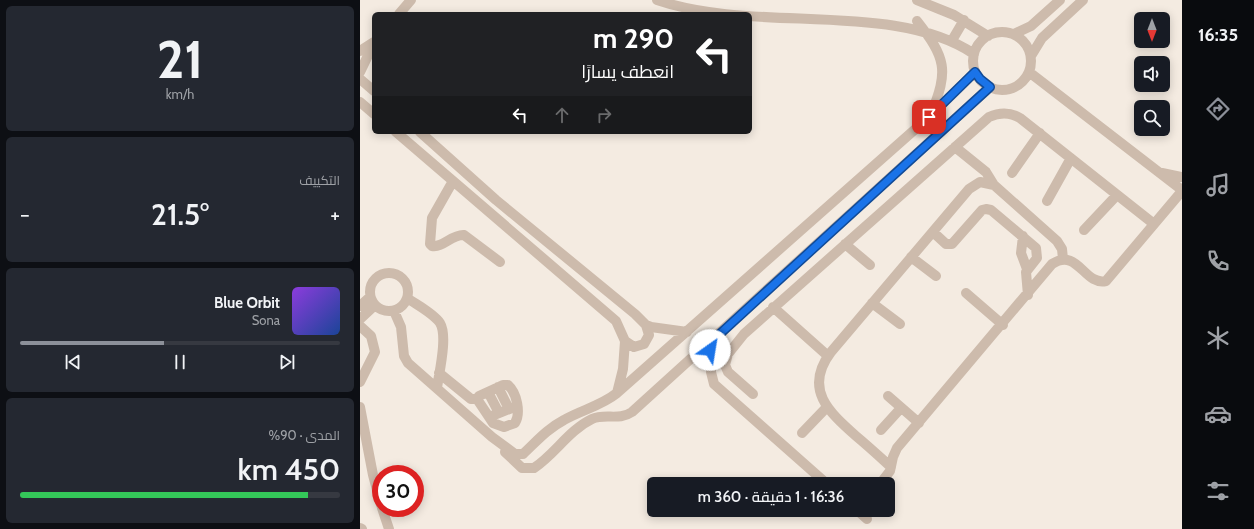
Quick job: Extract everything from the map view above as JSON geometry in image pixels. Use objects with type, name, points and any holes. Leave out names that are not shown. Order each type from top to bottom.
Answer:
[{"type":"street","points":[[401,12],[411,0]]},
{"type":"street","points":[[657,0],[682,7],[714,12],[844,10]]},
{"type":"street","points":[[917,0],[940,8],[964,20],[988,36]]},
{"type":"street","points":[[1014,34],[1031,26],[1060,0]]},
{"type":"street","points":[[1031,56],[1025,43],[1014,34],[1004,32],[988,36],[979,43],[974,54],[973,63],[975,72],[980,79],[990,87],[998,89],[1014,87],[1023,81],[1029,72],[1031,56],[1042,38],[1083,0]]},
{"type":"street","points":[[906,18],[917,21],[954,37],[974,54]]},
{"type":"street","points":[[954,37],[964,20]]},
{"type":"street","points":[[917,21],[934,43],[942,68],[941,86],[929,117]]},
{"type":"street","points":[[360,51],[372,44]]},
{"type":"street","points":[[360,73],[372,47]]},
{"type":"street","points":[[394,310],[401,327],[405,360],[492,437],[515,454],[523,454],[540,436],[556,424],[574,414],[602,404],[617,393],[929,117],[975,72]]},
{"type":"street","points":[[886,477],[891,467],[892,458],[897,448],[1003,325],[1052,264],[1063,259],[1074,262],[1094,279],[1102,282],[1106,281],[1182,191],[1161,173],[1029,72]]},
{"type":"street","points":[[360,79],[372,89]]},
{"type":"street","points":[[492,437],[498,445],[520,466],[525,469],[530,469],[537,465],[585,424],[600,416],[624,416],[632,412],[711,342],[990,87]]},
{"type":"street","points":[[360,102],[372,112]]},
{"type":"street","points":[[753,394],[728,372],[724,361],[744,334],[989,116],[1001,113],[1016,116],[1154,224]]},
{"type":"street","points":[[398,134],[612,316],[619,326],[625,341],[623,369],[617,393]]},
{"type":"street","points":[[422,134],[496,200],[635,314],[646,325],[662,330],[686,332]]},
{"type":"street","points":[[1012,173],[1040,134]]},
{"type":"street","points":[[955,147],[986,172],[994,185],[1057,241],[1062,249],[1063,259]]},
{"type":"street","points":[[1047,201],[1071,158]]},
{"type":"street","points":[[976,184],[978,166]]},
{"type":"street","points":[[1161,173],[1182,177]]},
{"type":"street","points":[[453,180],[432,218],[430,244],[432,246],[437,246],[455,236],[464,235],[500,262]]},
{"type":"street","points":[[891,467],[837,420],[827,407],[822,396],[820,385],[821,373],[828,356],[911,257],[976,184],[985,181],[994,185]]},
{"type":"street","points":[[1084,230],[1117,195]]},
{"type":"street","points":[[933,232],[946,244],[952,244],[980,212],[986,209],[991,210],[1035,245],[1037,251],[1035,262],[1027,269]]},
{"type":"street","points":[[1023,236],[1021,253],[1027,269],[1026,276],[1028,295]]},
{"type":"street","points":[[845,244],[870,265]]},
{"type":"street","points":[[911,257],[936,276]]},
{"type":"street","points":[[360,319],[372,301],[370,289],[374,279],[390,273],[401,277],[405,281],[408,292],[407,298],[402,306],[394,310],[386,311],[372,301]]},
{"type":"street","points":[[966,293],[1003,325]]},
{"type":"street","points":[[407,298],[437,320],[442,328],[443,342],[437,388]]},
{"type":"street","points":[[360,306],[372,301]]},
{"type":"street","points":[[872,303],[900,324]]},
{"type":"street","points":[[773,307],[828,356]]},
{"type":"street","points":[[625,341],[634,346],[644,344],[649,335],[646,325]]},
{"type":"street","points":[[360,326],[374,341],[375,352],[360,382]]},
{"type":"street","points":[[711,342],[711,372],[714,384],[819,477]]},
{"type":"street","points":[[439,373],[471,399],[477,399],[479,396],[498,387],[513,408],[517,419],[508,427],[496,425],[477,399]]},
{"type":"street","points":[[488,392],[499,413]]},
{"type":"street","points":[[888,396],[919,423]]},
{"type":"street","points":[[602,404],[608,416]]},
{"type":"street","points":[[360,407],[372,468]]},
{"type":"street","points":[[802,433],[827,407]]},
{"type":"street","points":[[489,417],[513,408]]},
{"type":"street","points":[[881,430],[901,408]]},
{"type":"street","points":[[523,454],[525,469]]},
{"type":"street","points":[[385,517],[389,529]]},
{"type":"route","points":[[710,350],[711,342],[990,87],[986,85],[975,72],[929,117]]}]
